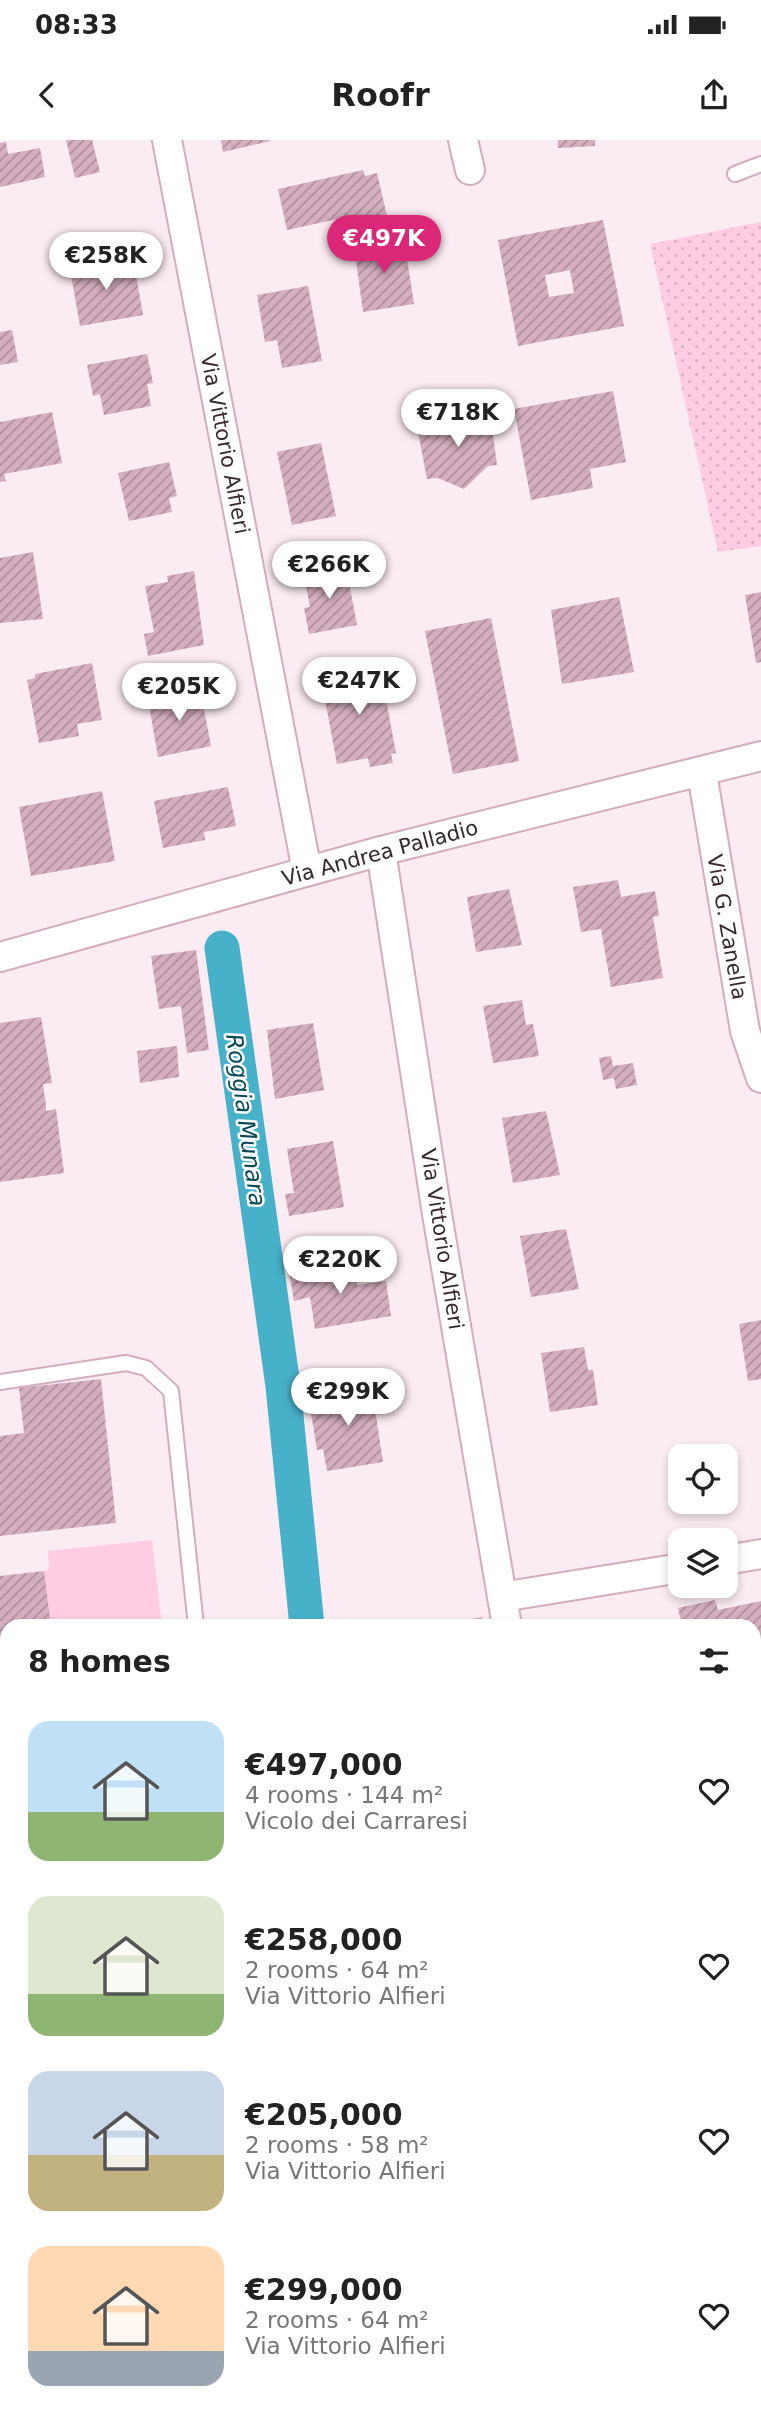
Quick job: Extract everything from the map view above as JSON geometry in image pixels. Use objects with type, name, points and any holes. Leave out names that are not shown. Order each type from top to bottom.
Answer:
[{"type":"street","name":"Via Vittorio Alfieri","points":[[167,140],[307,872]]},
{"type":"street","points":[[463,140],[470,170]]},
{"type":"street","name":"Via Andrea Palladio","points":[[0,957],[381,851],[702,774],[761,757]]},
{"type":"street","name":"Via G. Zanella","points":[[702,774],[745,1031],[761,1078]]},
{"type":"street","name":"Via Vittorio Alfieri","points":[[381,851],[437,1214],[506,1619]]},
{"type":"street","points":[[738,1558],[761,1555]]},
{"type":"street","points":[[502,1597],[668,1570]]},
{"type":"lane","points":[[735,174],[761,164]]},
{"type":"lane","points":[[0,1382],[125,1363],[146,1368],[171,1391],[195,1619]]},
{"type":"shaded area","points":[[761,222],[761,546],[718,552],[650,244]]},
{"type":"shaded area","points":[[152,1540],[161,1619],[50,1619],[44,1571],[49,1570],[48,1551]]},
{"type":"building","points":[[66,140],[92,140],[100,172],[75,178]]},
{"type":"building","points":[[221,140],[270,140],[270,141],[223,152]]},
{"type":"building","points":[[558,140],[595,140],[595,146],[558,148]]},
{"type":"building","points":[[6,142],[8,154],[40,148],[45,177],[0,187],[0,143]]},
{"type":"building","points":[[363,170],[365,176],[377,173],[387,216],[358,222],[356,215],[287,230],[278,189]]},
{"type":"building","points":[[603,220],[624,326],[518,346],[498,240]],"holes":[[[570,270],[574,293],[549,297],[545,275]]]},
{"type":"building","points":[[404,239],[414,304],[363,312],[354,246]]},
{"type":"building","points":[[133,258],[143,315],[80,326],[70,269]]},
{"type":"building","points":[[308,286],[322,361],[282,368],[277,340],[265,342],[257,295]]},
{"type":"building","points":[[12,330],[18,362],[0,365],[0,332]]},
{"type":"building","points":[[147,354],[153,383],[147,384],[151,406],[104,415],[100,394],[93,396],[87,365]]},
{"type":"building","points":[[613,391],[626,462],[590,469],[593,488],[531,500],[514,409]]},
{"type":"building","points":[[52,412],[62,463],[4,474],[6,481],[0,482],[0,422]]},
{"type":"building","points":[[490,412],[497,465],[488,466],[464,489],[438,478],[427,479],[417,427]]},
{"type":"building","points":[[321,443],[336,516],[292,525],[277,452]]},
{"type":"building","points":[[169,462],[177,496],[169,498],[172,512],[129,521],[118,473]]},
{"type":"building","points":[[33,552],[43,619],[0,623],[0,558]]},
{"type":"building","points":[[346,567],[357,625],[309,634],[304,608],[310,607],[304,575]]},
{"type":"building","points":[[194,571],[204,645],[148,656],[144,634],[154,632],[145,586],[168,582],[167,576]]},
{"type":"building","points":[[761,592],[761,662],[756,663],[745,595]]},
{"type":"building","points":[[619,597],[634,672],[562,684],[551,610]]},
{"type":"building","points":[[491,618],[519,761],[453,774],[425,631]]},
{"type":"building","points":[[92,663],[102,720],[77,724],[79,736],[39,743],[27,680],[35,678],[35,674]]},
{"type":"building","points":[[380,667],[396,753],[391,754],[393,763],[370,767],[368,758],[337,764],[321,678]]},
{"type":"building","points":[[200,689],[211,746],[158,757],[148,699]]},
{"type":"building","points":[[228,787],[236,826],[204,832],[205,840],[163,848],[154,801]]},
{"type":"building","points":[[102,791],[115,861],[31,876],[19,807]]},
{"type":"building","points":[[618,880],[621,897],[655,891],[659,916],[653,917],[663,978],[611,987],[601,929],[581,932],[573,887]]},
{"type":"building","points":[[509,889],[522,945],[476,952],[467,897]]},
{"type":"building","points":[[196,950],[209,1050],[187,1053],[181,1006],[159,1009],[151,956]]},
{"type":"building","points":[[522,1000],[526,1025],[533,1024],[539,1056],[493,1063],[483,1006]]},
{"type":"building","points":[[41,1017],[52,1083],[43,1084],[46,1111],[56,1109],[64,1173],[0,1182],[0,1023]]},
{"type":"building","points":[[313,1023],[324,1090],[275,1099],[267,1030]]},
{"type":"building","points":[[177,1046],[179,1077],[140,1083],[137,1051]]},
{"type":"building","points":[[611,1056],[613,1066],[633,1063],[637,1085],[616,1089],[614,1078],[603,1080],[599,1058]]},
{"type":"building","points":[[546,1111],[560,1175],[513,1183],[502,1118]]},
{"type":"building","points":[[333,1141],[344,1207],[289,1216],[285,1194],[294,1193],[287,1149]]},
{"type":"building","points":[[566,1229],[579,1289],[531,1297],[520,1236]]},
{"type":"building","points":[[353,1264],[357,1285],[386,1281],[391,1316],[315,1329],[310,1297],[294,1301],[289,1271]]},
{"type":"building","points":[[761,1320],[761,1379],[748,1381],[739,1324]]},
{"type":"building","points":[[584,1347],[588,1370],[593,1370],[598,1405],[550,1412],[541,1353]]},
{"type":"building","points":[[101,1379],[116,1523],[0,1536],[0,1436],[24,1433],[19,1388]]},
{"type":"building","points":[[371,1383],[383,1462],[327,1471],[323,1449],[317,1450],[311,1413],[328,1410],[325,1390]]},
{"type":"building","points":[[44,1571],[50,1619],[0,1619],[0,1576]]},
{"type":"building","points":[[715,1600],[718,1610],[761,1601],[761,1619],[680,1619],[678,1608]]},
{"type":"waterway","name":"Roggia Munara","points":[[222,948],[283,1386],[306,1619]]}]
